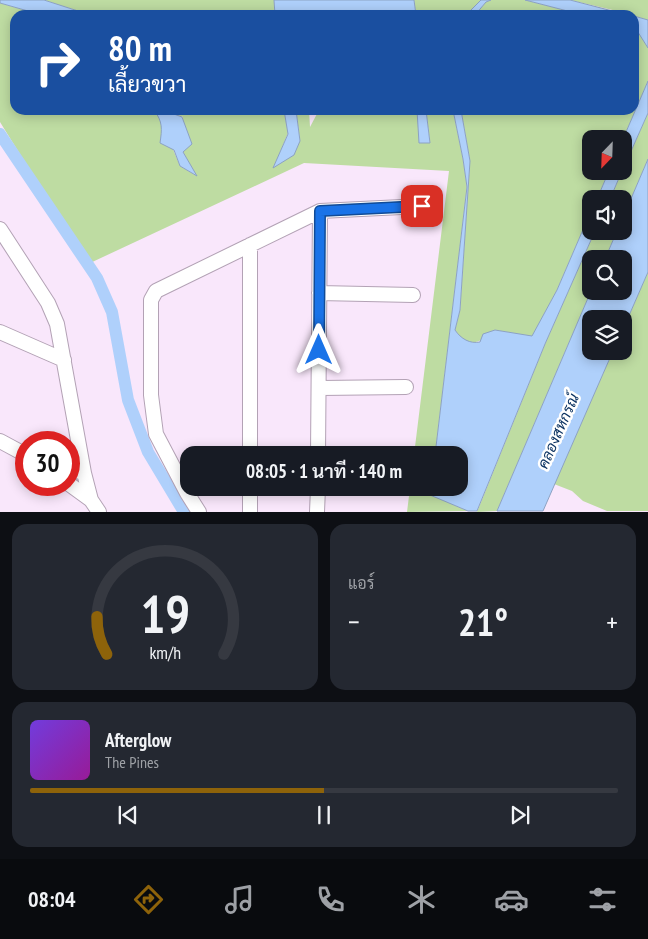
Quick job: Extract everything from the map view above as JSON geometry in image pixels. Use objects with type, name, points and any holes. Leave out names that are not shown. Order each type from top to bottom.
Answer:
[{"type":"street","points":[[199,512],[156,434],[151,395],[152,294],[320,211],[422,206]]},
{"type":"street","points":[[318,446],[320,211]]},
{"type":"street","points":[[1,231],[48,303],[57,324],[84,473],[95,506]]},
{"type":"street","points":[[250,246],[250,446]]},
{"type":"street","points":[[319,293],[413,296]]},
{"type":"street","points":[[0,332],[64,360]]},
{"type":"street","points":[[320,388],[406,387]]},
{"type":"street","points":[[0,441],[15,449]]},
{"type":"street","points":[[80,472],[84,473]]},
{"type":"street","points":[[80,493],[95,506]]},
{"type":"street","points":[[250,496],[250,512]]},
{"type":"street","points":[[317,512],[318,496]]},
{"type":"green space","points":[[44,0],[274,0],[275,10],[75,10]]},
{"type":"green space","points":[[414,0],[481,0],[471,10],[415,10]]},
{"type":"green space","points":[[491,0],[525,0],[564,10],[479,10],[486,2]]},
{"type":"green space","points":[[570,0],[648,0],[648,20],[639,17],[639,10],[613,10]]},
{"type":"green space","points":[[0,3],[24,10],[10,10],[10,115],[158,115],[180,166],[195,175],[183,152],[183,117],[177,115],[285,115],[288,133],[274,167],[300,141],[297,115],[309,115],[310,127],[316,115],[417,115],[420,143],[430,143],[427,115],[454,115],[467,187],[436,446],[415,446],[449,171],[304,163],[88,264],[0,122]]},
{"type":"green space","points":[[639,33],[648,48],[648,81],[639,102]]},
{"type":"green space","points":[[648,113],[648,159],[632,196],[632,190],[614,190],[618,180],[632,180],[632,149]]},
{"type":"green space","points":[[462,115],[633,115],[627,130],[582,130],[582,180],[605,180],[601,190],[582,190],[582,232],[557,290],[532,337],[495,330],[479,341],[465,341],[455,330],[460,310],[470,161]]},
{"type":"green space","points":[[591,240],[613,240],[609,250],[587,250]]},
{"type":"green space","points":[[582,260],[582,300],[587,300],[497,511],[477,512],[545,344]]},
{"type":"green space","points":[[648,272],[648,511],[607,511],[583,501],[572,491],[554,484],[609,360],[632,360],[631,310]]},
{"type":"green space","points":[[409,496],[433,496],[468,511],[407,512]]},
{"type":"water","points":[[0,0],[44,0],[75,10],[24,10],[0,3]]},
{"type":"water","points":[[274,0],[414,0],[415,10],[275,10]]},
{"type":"water","points":[[481,0],[491,0],[486,2],[479,10],[471,10]]},
{"type":"water","points":[[525,0],[570,0],[609,10],[564,10]]},
{"type":"water","points":[[639,17],[648,20],[648,48],[639,34]]},
{"type":"water","points":[[648,81],[648,113],[632,149],[632,130],[627,130],[633,115],[639,115],[639,102]]},
{"type":"water","points":[[157,115],[177,115],[182,117],[192,144],[183,152],[197,176],[180,166],[174,150],[160,143],[161,126]]},
{"type":"water","points":[[285,115],[297,115],[300,141],[294,155],[273,168],[288,134]]},
{"type":"water","points":[[417,115],[427,115],[430,143],[419,143]]},
{"type":"water","points":[[454,115],[462,115],[470,161],[460,310],[455,330],[466,340],[480,342],[483,334],[495,330],[532,336],[557,290],[582,232],[582,240],[591,240],[587,250],[582,250],[582,260],[545,344],[477,511],[468,511],[432,496],[468,496],[468,446],[436,446],[467,187]]},
{"type":"water","points":[[648,159],[648,272],[631,310],[583,310],[587,300],[632,300],[632,250],[609,250],[613,240],[632,240],[632,196]]},
{"type":"water","points":[[605,180],[618,180],[614,190],[601,190]]},
{"type":"water","name":"คลองสหกรณ์","points":[[582,312],[582,360],[609,360],[543,511],[497,511]]},
{"type":"waterway","points":[[0,134],[97,278],[112,312],[128,400],[148,452],[184,512]]},
{"type":"route","points":[[319,350],[320,211],[422,206]]}]
